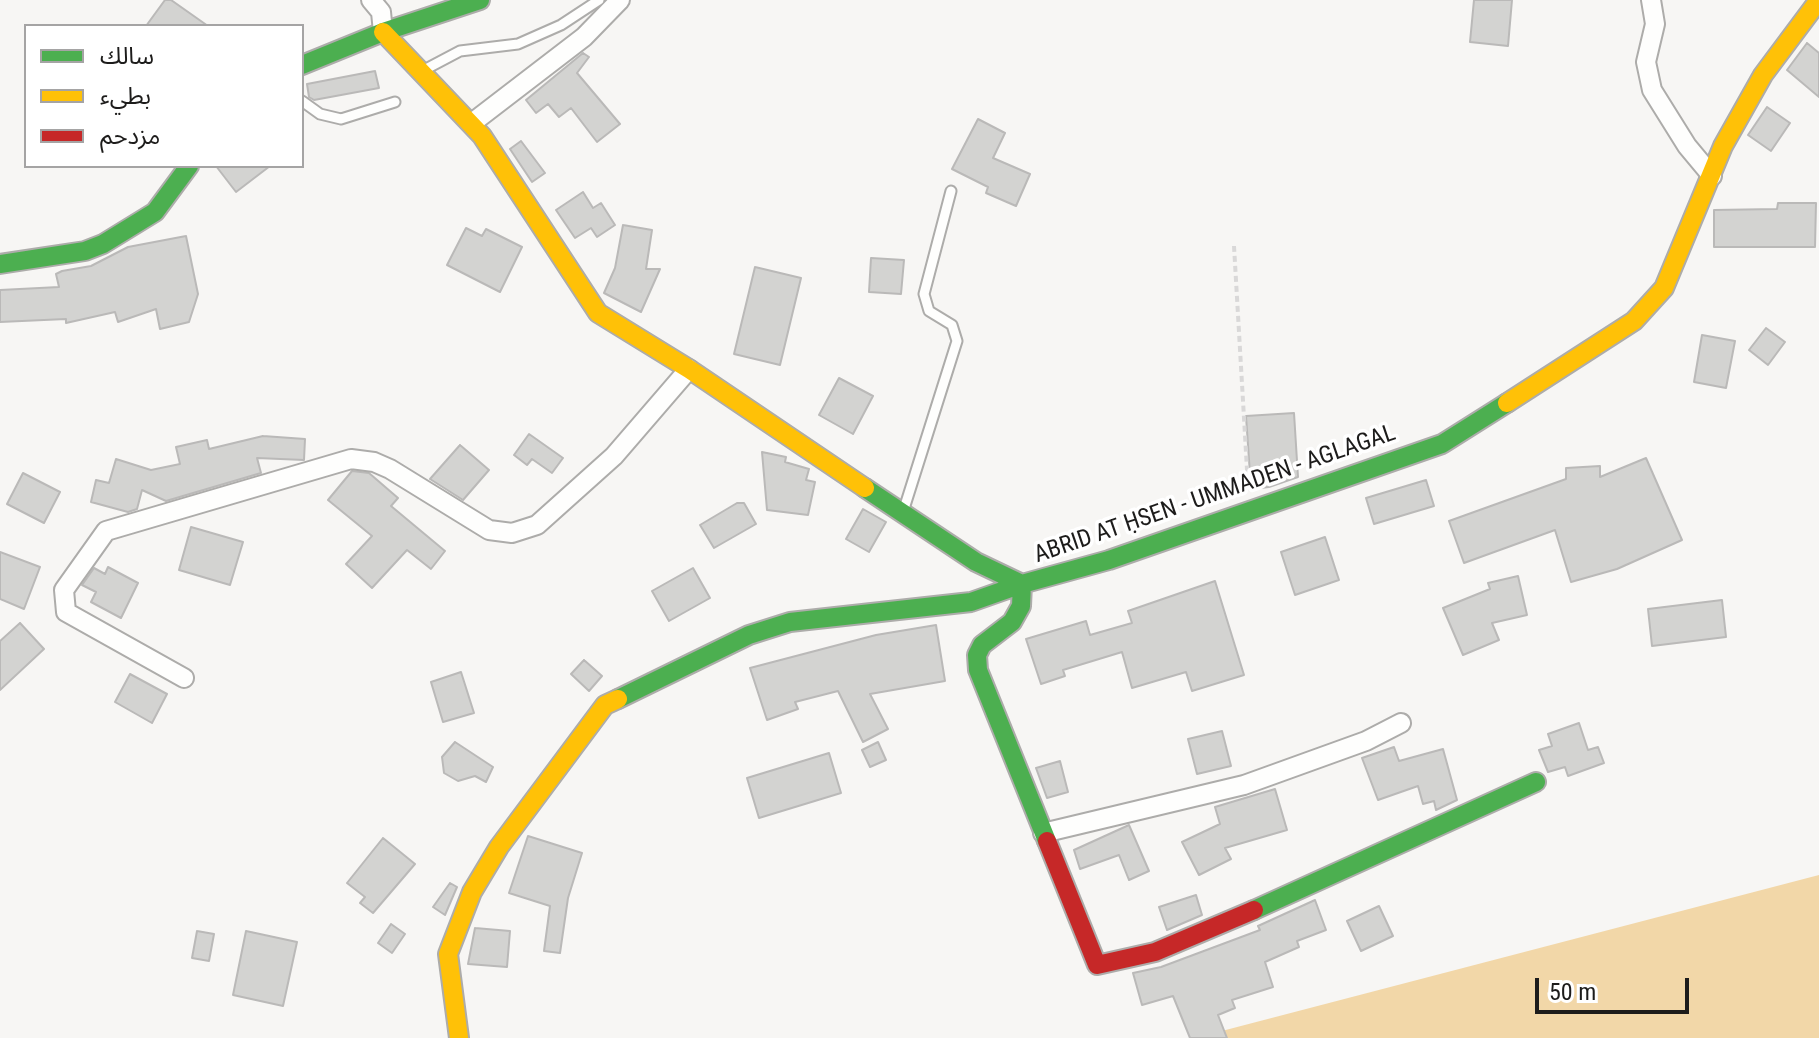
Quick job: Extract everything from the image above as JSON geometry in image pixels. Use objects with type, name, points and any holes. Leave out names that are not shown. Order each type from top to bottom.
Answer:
[{"type":"street","points":[[371,0],[381,12],[383,32]]},
{"type":"street","points":[[304,64],[383,32],[480,0]]},
{"type":"street","points":[[472,123],[584,37],[620,0]]},
{"type":"street","points":[[1651,0],[1655,24],[1646,62],[1652,90],[1678,133],[1712,176]]},
{"type":"street","name":"ABRID AT ḤSEN - UMMADEN - AGLAGAL","points":[[383,32],[472,123],[598,313],[689,369],[976,562],[1022,584],[1109,560],[1442,444],[1634,321],[1664,288],[1723,146],[1763,75],[1819,0]]},
{"type":"street","points":[[0,264],[85,251],[103,244],[155,212],[188,168]]},
{"type":"street","points":[[184,678],[66,612],[64,590],[95,542],[106,531],[351,459],[374,462],[390,469],[489,530],[512,533],[537,525],[614,456],[689,369]]},
{"type":"street","points":[[459,1038],[448,954],[472,892],[499,847],[605,705],[735,641],[790,622],[971,602],[1022,584],[1021,606],[1012,622],[990,637],[977,655],[978,670],[1097,965],[1155,952],[1206,931],[1536,782]]},
{"type":"street","points":[[1043,833],[1244,785],[1366,741],[1401,723]]},
{"type":"lane","points":[[422,73],[428,66],[460,51],[518,44],[561,25],[599,0]]},
{"type":"lane","points":[[304,102],[320,114],[341,119],[395,102]]},
{"type":"lane","points":[[903,513],[957,341],[952,325],[929,311],[924,294],[951,191]]},
{"type":"path","points":[[1234,246],[1249,509]]},
{"type":"shaded area","points":[[1819,875],[1819,1038],[1195,1038]]},
{"type":"building","points":[[165,0],[171,0],[205,24],[147,24]]},
{"type":"building","points":[[1474,0],[1512,0],[1508,46],[1470,42]]},
{"type":"building","points":[[1807,43],[1819,53],[1819,97],[1787,70]]},
{"type":"building","points":[[583,53],[589,57],[577,73],[620,124],[597,142],[571,108],[559,117],[548,104],[536,113],[526,100]]},
{"type":"building","points":[[375,71],[379,88],[314,100],[309,97],[307,84]]},
{"type":"building","points":[[1767,107],[1790,123],[1771,151],[1748,135]]},
{"type":"building","points":[[978,119],[1005,133],[993,158],[1030,174],[1016,206],[986,193],[988,187],[952,169]]},
{"type":"building","points":[[521,141],[545,173],[532,182],[510,149]]},
{"type":"building","points":[[218,168],[267,168],[236,192]]},
{"type":"building","points":[[583,192],[593,208],[601,203],[615,225],[597,237],[591,228],[575,238],[556,210]]},
{"type":"building","points":[[1778,203],[1816,203],[1815,247],[1714,247],[1714,210],[1777,209]]},
{"type":"building","points":[[623,225],[652,230],[646,269],[660,269],[641,312],[604,293],[615,268]]},
{"type":"building","points":[[466,228],[482,236],[486,229],[522,247],[500,292],[447,265]]},
{"type":"building","points":[[186,236],[198,294],[189,322],[160,329],[156,309],[118,322],[115,312],[66,323],[66,319],[0,322],[0,290],[59,287],[56,274],[62,271],[91,266],[128,247]]},
{"type":"building","points":[[871,258],[904,260],[901,294],[869,292]]},
{"type":"building","points":[[755,267],[801,278],[780,365],[734,354]]},
{"type":"building","points":[[1766,328],[1785,342],[1768,365],[1749,350]]},
{"type":"building","points":[[1702,335],[1735,341],[1726,388],[1694,382]]},
{"type":"building","points":[[839,378],[873,396],[853,434],[819,415]]},
{"type":"building","points":[[1294,413],[1298,477],[1269,487],[1251,489],[1246,416]]},
{"type":"building","points":[[529,434],[563,458],[552,473],[532,459],[527,465],[514,455]]},
{"type":"building","points":[[263,436],[305,439],[304,460],[257,458],[261,473],[166,501],[142,490],[137,509],[128,512],[91,502],[96,480],[109,483],[116,459],[151,470],[180,464],[176,447],[207,440],[209,449]]},
{"type":"building","points":[[460,445],[489,470],[463,500],[430,479]]},
{"type":"building","points":[[762,452],[786,457],[785,462],[809,469],[806,480],[815,482],[808,515],[767,510]]},
{"type":"building","points":[[1646,458],[1682,540],[1617,569],[1571,582],[1555,530],[1464,563],[1449,521],[1566,479],[1566,468],[1600,466],[1600,477]]},
{"type":"building","points":[[352,471],[369,473],[398,498],[391,506],[445,551],[431,569],[407,550],[372,588],[346,564],[372,536],[328,500]]},
{"type":"building","points":[[23,473],[60,492],[44,523],[7,504]]},
{"type":"building","points":[[1426,480],[1434,506],[1374,524],[1366,498]]},
{"type":"building","points":[[737,503],[744,503],[756,524],[714,548],[700,525]]},
{"type":"building","points":[[863,509],[886,522],[869,552],[846,539]]},
{"type":"building","points":[[191,527],[243,542],[230,585],[179,570]]},
{"type":"building","points":[[1325,537],[1339,580],[1295,595],[1281,552]]},
{"type":"building","points":[[0,552],[40,567],[24,609],[0,599]]},
{"type":"building","points":[[108,567],[138,583],[121,618],[91,602],[96,592],[82,585],[94,568],[105,574]]},
{"type":"building","points":[[693,568],[710,598],[669,621],[652,591]]},
{"type":"building","points":[[1518,576],[1527,615],[1492,623],[1499,640],[1463,655],[1443,608],[1490,589],[1488,583]]},
{"type":"building","points":[[1215,581],[1244,675],[1192,691],[1186,672],[1132,688],[1122,652],[1063,670],[1065,676],[1041,684],[1026,639],[1086,621],[1090,635],[1132,623],[1128,611]]},
{"type":"building","points":[[1722,600],[1726,637],[1652,646],[1648,609]]},
{"type":"building","points":[[20,623],[44,649],[0,690],[0,641]]},
{"type":"building","points":[[936,625],[945,681],[870,694],[888,729],[863,742],[838,691],[795,702],[798,709],[767,720],[750,668],[876,635]]},
{"type":"building","points":[[584,660],[602,676],[589,691],[571,674]]},
{"type":"building","points":[[461,672],[474,713],[443,722],[431,682]]},
{"type":"building","points":[[130,674],[167,694],[152,723],[115,702]]},
{"type":"building","points":[[1579,723],[1588,750],[1598,747],[1604,763],[1568,776],[1565,767],[1548,772],[1539,750],[1552,746],[1548,734]]},
{"type":"building","points":[[1222,731],[1231,766],[1197,774],[1188,739]]},
{"type":"building","points":[[455,742],[493,767],[486,782],[475,776],[458,781],[444,773],[442,757]]},
{"type":"building","points":[[878,742],[886,760],[870,767],[862,750]]},
{"type":"building","points":[[1394,747],[1399,761],[1443,749],[1457,800],[1436,810],[1434,801],[1423,804],[1418,786],[1378,800],[1362,758]]},
{"type":"building","points":[[829,753],[841,793],[759,818],[747,778]]},
{"type":"building","points":[[1060,761],[1068,792],[1047,798],[1036,768]]},
{"type":"building","points":[[1275,789],[1287,830],[1225,848],[1231,859],[1199,875],[1182,842],[1220,824],[1215,807]]},
{"type":"building","points":[[1129,825],[1149,871],[1129,880],[1119,855],[1080,869],[1074,850]]},
{"type":"building","points":[[528,836],[582,853],[568,898],[560,953],[544,951],[550,906],[509,893]]},
{"type":"building","points":[[383,838],[415,864],[373,913],[360,903],[365,897],[347,883]]},
{"type":"building","points":[[450,883],[457,887],[445,915],[433,907]]},
{"type":"building","points":[[1196,895],[1202,915],[1167,930],[1159,907]]},
{"type":"building","points":[[1315,900],[1326,930],[1297,941],[1299,947],[1265,962],[1273,987],[1232,1000],[1235,1008],[1218,1015],[1227,1038],[1190,1038],[1173,996],[1142,1005],[1133,973],[1161,967],[1260,930],[1258,926]]},
{"type":"building","points":[[1379,906],[1393,936],[1361,951],[1347,921]]},
{"type":"building","points":[[391,924],[405,934],[392,953],[378,943]]},
{"type":"building","points":[[475,928],[510,931],[507,967],[468,964]]},
{"type":"building","points":[[197,931],[214,934],[209,961],[192,958]]},
{"type":"building","points":[[246,931],[297,942],[283,1006],[233,995]]},
{"type":"traffic: fast","points":[[304,64],[383,32],[480,0]]},
{"type":"traffic: fast","points":[[0,264],[85,251],[103,244],[155,212],[188,168]]},
{"type":"traffic: fast","points":[[865,488],[976,562],[1022,584],[1109,560],[1442,444],[1507,403]]},
{"type":"traffic: fast","points":[[618,699],[749,635],[790,622],[971,602],[1022,584],[1021,606],[1012,622],[982,645],[977,655],[978,670],[1047,841]]},
{"type":"traffic: fast","points":[[1254,910],[1536,782]]},
{"type":"traffic: slow","points":[[1507,403],[1634,321],[1664,288],[1723,146],[1763,75],[1819,0]]},
{"type":"traffic: slow","points":[[383,32],[482,136],[598,313],[689,369],[865,488]]},
{"type":"traffic: slow","points":[[459,1038],[448,954],[472,892],[499,847],[605,705],[618,699]]},
{"type":"traffic: jam","points":[[1047,841],[1097,965],[1155,952],[1254,910]]}]
